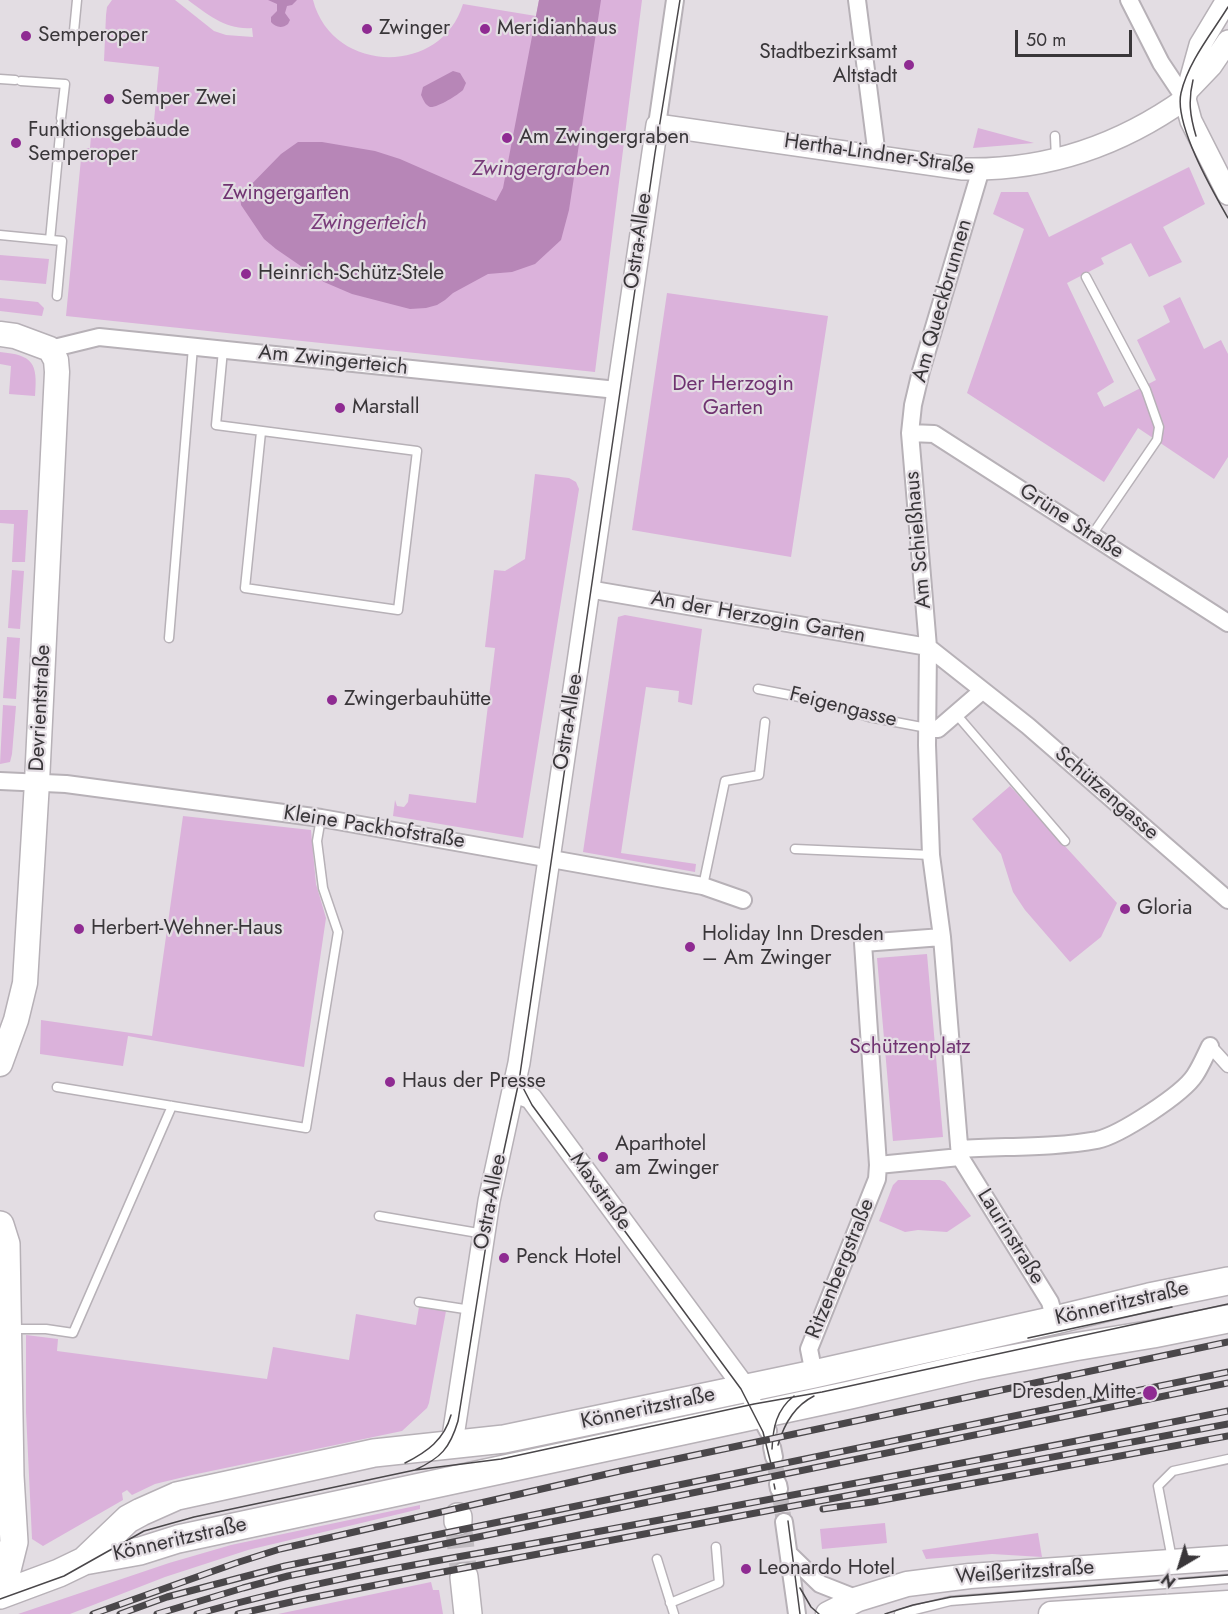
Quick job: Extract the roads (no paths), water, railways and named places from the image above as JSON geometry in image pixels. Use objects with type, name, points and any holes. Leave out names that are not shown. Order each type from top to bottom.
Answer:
[{"type":"main road","points":[[0,334],[24,339],[50,349]]},
{"type":"main road","name":"Devrientstraße","points":[[0,1064],[25,982],[57,372],[56,360],[50,349]]},
{"type":"main road","points":[[0,1226],[6,1244],[10,1476],[14,1542],[8,1570],[0,1583]]},
{"type":"main road","name":"Könneritzstraße","points":[[84,1561],[128,1519],[177,1496],[374,1453],[504,1439],[814,1374],[1055,1320],[1148,1292],[1228,1281]]},
{"type":"main road","name":"Könneritzstraße","points":[[0,1594],[59,1573],[84,1561],[140,1551],[178,1539],[457,1504],[768,1437],[975,1366],[1228,1318]]},
{"type":"main road","points":[[452,1443],[457,1504]]},
{"type":"main road","points":[[14,1542],[23,1561],[34,1569],[59,1573]]},
{"type":"main road","name":"Weißeritzstraße","points":[[828,1614],[858,1599],[907,1584],[970,1576],[1228,1558]]},
{"type":"main road","points":[[464,1577],[468,1614]]},
{"type":"main road","name":"Weißeritzstraße","points":[[1051,1614],[1228,1603]]},
{"type":"street","name":"Ostra-Allee","points":[[452,1443],[484,1234],[495,1169],[513,1091],[549,859],[675,0]]},
{"type":"street","points":[[857,0],[877,156]]},
{"type":"street","points":[[1129,0],[1161,63],[1187,94]]},
{"type":"street","points":[[1227,0],[1200,45],[1187,94],[1191,121],[1228,194]]},
{"type":"street","name":"Hertha-Lindner-Straße","points":[[657,125],[963,169],[1007,168],[1082,153],[1108,143],[1187,94],[1211,66],[1220,42]]},
{"type":"street","name":"Am Queckbrunnen","points":[[910,433],[913,405],[921,371],[981,169]]},
{"type":"street","name":"Am Zwingerteich","points":[[50,349],[99,337],[617,390]]},
{"type":"street","name":"Grüne Straße","points":[[910,433],[934,434],[1228,623]]},
{"type":"street","name":"Am Schießhaus","points":[[910,433],[928,646],[927,728],[932,855],[942,937]]},
{"type":"street","name":"An der Herzogin Garten","points":[[588,589],[928,646]]},
{"type":"street","points":[[927,728],[938,729],[982,691],[928,646]]},
{"type":"street","name":"Schützengasse","points":[[982,691],[1028,726],[1228,900]]},
{"type":"street","name":"Kleine Packhofstraße","points":[[0,781],[87,787],[321,818],[703,886],[743,900]]},
{"type":"street","points":[[960,1153],[942,937],[863,943],[878,1165],[960,1153],[1099,1139],[1127,1127],[1153,1111],[1194,1077],[1210,1046],[1228,1066]]},
{"type":"street","name":"Maxstraße","points":[[513,1091],[531,1098],[745,1388]]},
{"type":"street","name":"Laurinstraße","points":[[960,1153],[1050,1302],[1055,1320]]},
{"type":"street","name":"Ritzenbergstraße","points":[[814,1374],[809,1348],[877,1179],[878,1165]]},
{"type":"street","points":[[745,1388],[768,1437]]},
{"type":"street","points":[[784,1522],[797,1614]]},
{"type":"street","points":[[789,1554],[820,1584],[858,1599]]},
{"type":"lane","points":[[74,31],[77,0]]},
{"type":"lane","points":[[0,79],[65,84],[50,240]]},
{"type":"lane","points":[[1055,136],[1056,159]]},
{"type":"lane","points":[[0,235],[62,241],[57,296]]},
{"type":"lane","points":[[1086,278],[1146,390],[1160,427],[1157,440],[1092,535]]},
{"type":"lane","points":[[169,638],[193,347]]},
{"type":"lane","points":[[223,350],[216,425],[417,451],[398,610],[245,588],[261,432]]},
{"type":"lane","name":"Feigengasse","points":[[758,689],[810,699],[869,717],[927,728]]},
{"type":"lane","points":[[956,714],[1065,841]]},
{"type":"lane","points":[[703,886],[725,781],[759,775],[765,722]]},
{"type":"lane","points":[[57,1087],[306,1128],[338,932],[323,888],[317,840],[321,818]]},
{"type":"lane","points":[[795,849],[932,855]]},
{"type":"lane","points":[[7,1329],[46,1329],[73,1333],[172,1106]]},
{"type":"lane","points":[[379,1215],[484,1234]]},
{"type":"lane","points":[[419,1302],[472,1310]]},
{"type":"lane","points":[[1172,1562],[1158,1486],[1173,1471],[1228,1460]]},
{"type":"lane","points":[[670,1603],[719,1583],[716,1547]]},
{"type":"lane","points":[[657,1559],[674,1614]]},
{"type":"lane","points":[[899,1614],[951,1601],[1228,1579]]},
{"type":"water","points":[[268,0],[297,0],[287,6],[285,13],[290,20],[288,24],[279,27],[271,22],[271,17],[277,11],[277,4]]},
{"type":"water","name":"Zwingerteich","points":[[539,0],[601,0],[569,210],[561,240],[535,264],[512,272],[488,274],[453,293],[437,305],[410,309],[352,294],[324,282],[264,239],[241,205],[240,196],[281,154],[298,142],[322,142],[375,151],[400,159],[496,201],[503,188]]},
{"type":"water","points":[[453,71],[460,73],[466,83],[463,90],[442,103],[433,107],[428,106],[421,95],[423,87]]},
{"type":"tunnel","points":[[774,1457],[778,1484]]},
{"type":"tunnel","points":[[779,1489],[784,1522]]},
{"type":"tunnel","points":[[458,1521],[464,1577]]},
{"type":"tram line","points":[[415,1470],[432,1461],[443,1451],[452,1438],[458,1421],[493,1201],[519,1081],[655,153],[680,0]]},
{"type":"tram line","points":[[1228,7],[1189,70],[1184,81],[1180,106],[1183,122],[1196,157],[1228,218]]},
{"type":"tram line","points":[[1193,80],[1190,108],[1196,136]]},
{"type":"tram line","points":[[519,1080],[532,1105],[741,1389],[763,1432],[771,1464]]},
{"type":"tram line","points":[[0,1599],[64,1576],[144,1531],[194,1517],[415,1470],[501,1459],[1228,1304]]},
{"type":"tram line","points":[[1028,1338],[1172,1307]]},
{"type":"tram line","points":[[772,1449],[773,1434],[779,1413],[794,1396]]},
{"type":"tram line","points":[[778,1445],[783,1430],[795,1410],[814,1396]]},
{"type":"tram line","points":[[405,1463],[434,1444],[444,1432],[451,1415]]},
{"type":"tram line","points":[[774,1484],[775,1489]]},
{"type":"tram line","points":[[788,1521],[800,1614]]},
{"type":"tram line","points":[[885,1614],[951,1597],[1228,1575]]},
{"type":"tram line","points":[[800,1588],[811,1607],[819,1614]]},
{"type":"railway","points":[[93,1614],[280,1549],[620,1471],[1228,1342]]},
{"type":"railway","points":[[120,1614],[167,1597],[285,1566],[1228,1372]]},
{"type":"railway","points":[[157,1614],[288,1576],[1228,1383]]},
{"type":"railway","points":[[197,1614],[294,1589],[392,1569],[1069,1443],[1228,1411]]},
{"type":"railway","points":[[238,1614],[427,1575],[1228,1424]]},
{"type":"railway","points":[[823,1509],[872,1502],[1228,1436]]},
{"type":"place","name":"Zwinger","points":[[367,29]]},
{"type":"place","name":"Meridianhaus","points":[[485,29]]},
{"type":"place","name":"Semperoper","points":[[26,36]]},
{"type":"place","name":"Stadtbezirksamt Altstadt","points":[[909,65]]},
{"type":"place","name":"Semper Zwei","points":[[109,99]]},
{"type":"place","name":"Am Zwingergraben","points":[[507,138]]},
{"type":"place","name":"Funktionsgebäude Semperoper","points":[[16,143]]},
{"type":"place","name":"Heinrich-Schütz-Stele","points":[[246,274]]},
{"type":"place","name":"Marstall","points":[[340,408]]},
{"type":"place","name":"Zwingerbauhütte","points":[[332,700]]},
{"type":"place","name":"Gloria","points":[[1125,909]]},
{"type":"place","name":"Herbert-Wehner-Haus","points":[[79,929]]},
{"type":"place","name":"Holiday Inn Dresden – Am Zwinger","points":[[690,947]]},
{"type":"place","name":"Haus der Presse","points":[[390,1082]]},
{"type":"place","name":"Aparthotel am Zwinger","points":[[603,1157]]},
{"type":"place","name":"Penck Hotel","points":[[504,1258]]},
{"type":"place","name":"Dresden Mitte","points":[[1150,1393]]},
{"type":"place","name":"Leonardo Hotel","points":[[746,1569]]},
{"type":"water label","name":"Zwingergraben","points":[[541,170]]},
{"type":"park label","name":"Zwingergarten","points":[[286,194]]},
{"type":"park label","name":"Der Herzogin Garten","points":[[733,397]]},
{"type":"park label","name":"Schützenplatz","points":[[910,1048]]}]
